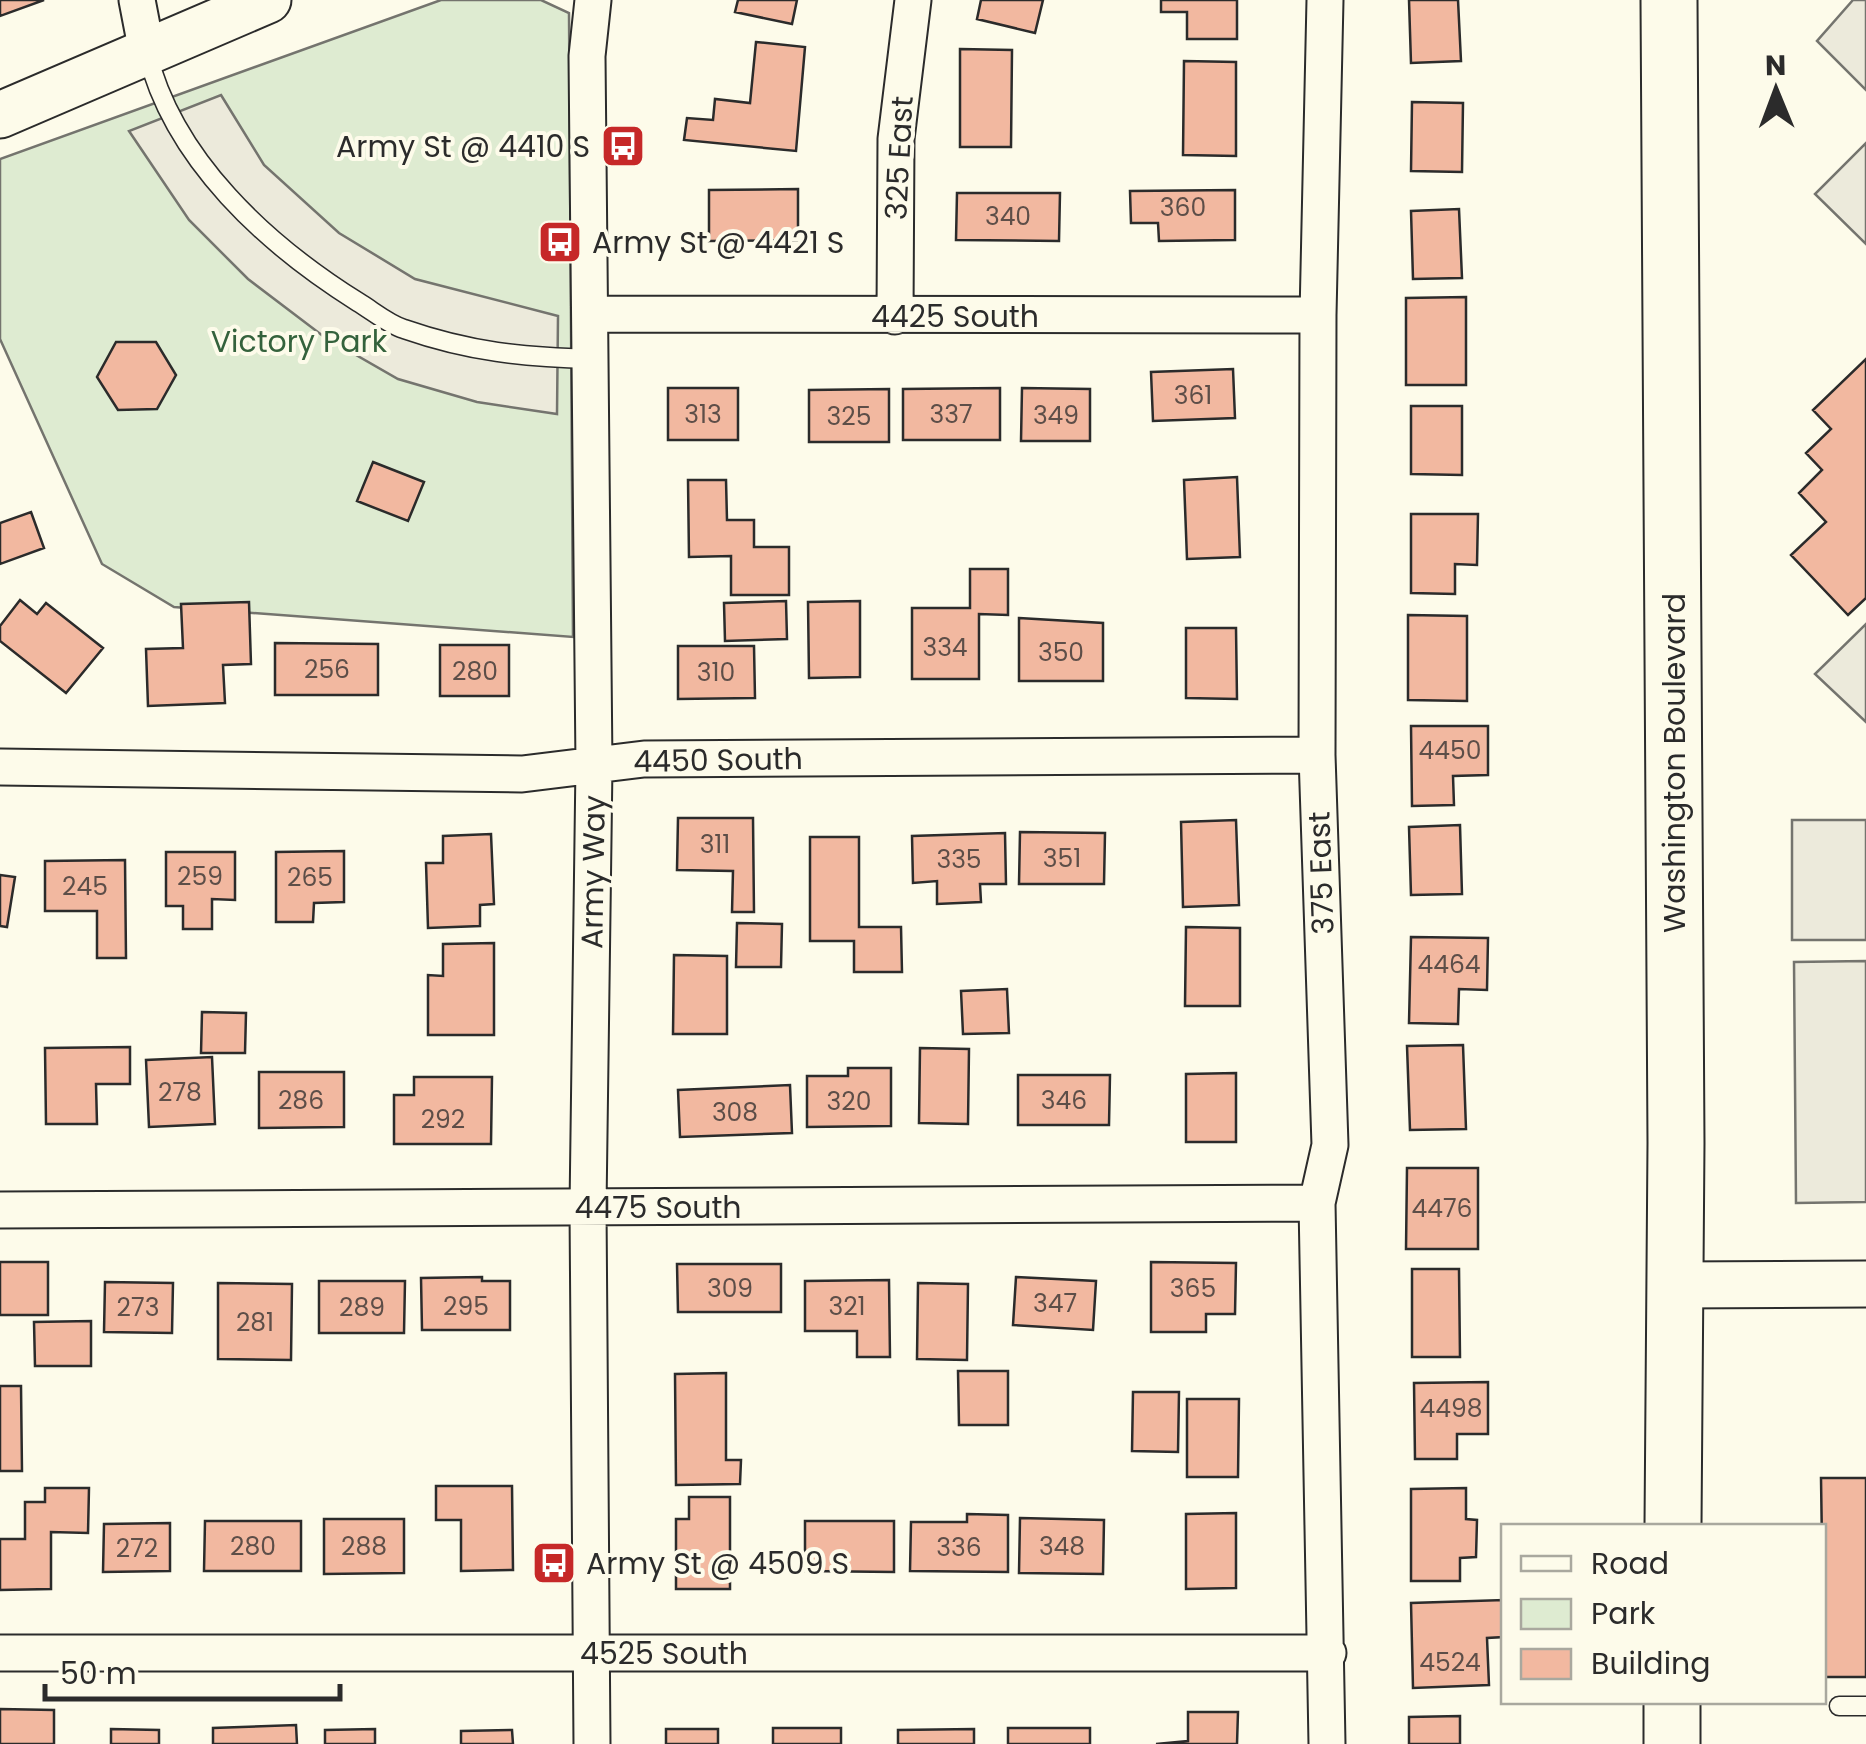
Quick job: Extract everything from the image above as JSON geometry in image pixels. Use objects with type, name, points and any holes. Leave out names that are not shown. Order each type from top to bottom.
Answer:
[{"type":"main road","name":"Washington Boulevard","points":[[1670,0],[1673,1524]]},
{"type":"main road","points":[[1672,1704],[1672,1744]]},
{"type":"street","points":[[137,0],[147,52]]},
{"type":"street","points":[[0,115],[268,0]]},
{"type":"street","name":"Army Way","points":[[592,1744],[588,1207],[594,766],[587,56],[593,0]]},
{"type":"street","name":"325 East","points":[[895,316],[896,139],[913,0]]},
{"type":"street","name":"375 East","points":[[1326,0],[1318,316],[1316,756],[1330,1145],[1317,1203],[1328,1653],[1326,1744]]},
{"type":"street","name":"4425 South","points":[[592,314],[1318,316]]},
{"type":"street","name":"4450 South","points":[[0,767],[522,774],[644,759],[1316,756]]},
{"type":"street","name":"4475 South","points":[[0,1210],[1317,1203]]},
{"type":"street","points":[[1674,1285],[1866,1284]]},
{"type":"street","name":"4525 South","points":[[0,1653],[1328,1653]]},
{"type":"lane","points":[[147,52],[157,94],[228,199],[314,275],[400,328],[502,356],[592,360]]},
{"type":"lane","points":[[1838,1706],[1866,1706]]},
{"type":"green space","name":"Victory Park","points":[[441,0],[541,0],[569,13],[573,637],[174,607],[102,564],[0,339],[0,159]]},
{"type":"shaded area","points":[[1853,0],[1866,0],[1866,90],[1817,41]]},
{"type":"shaded area","points":[[221,95],[264,165],[339,233],[415,279],[558,316],[557,414],[477,402],[398,379],[323,336],[248,279],[189,220],[129,131]]},
{"type":"shaded area","points":[[1866,143],[1866,244],[1815,194]]},
{"type":"shaded area","points":[[1866,624],[1866,722],[1815,674]]},
{"type":"shaded area","points":[[1792,820],[1866,820],[1866,940],[1792,940]]},
{"type":"shaded area","points":[[1866,961],[1866,1202],[1796,1203],[1794,962]]},
{"type":"building","points":[[0,0],[44,0],[0,16]]},
{"type":"building","points":[[738,0],[797,0],[792,24],[735,12]]},
{"type":"building","points":[[981,0],[1043,0],[1035,33],[977,19]]},
{"type":"building","points":[[1161,0],[1237,0],[1237,39],[1187,39],[1187,12],[1161,12]]},
{"type":"building","points":[[1409,0],[1458,0],[1461,61],[1411,63]]},
{"type":"building","points":[[756,42],[805,47],[796,151],[684,140],[687,118],[713,120],[715,99],[750,103]]},
{"type":"building","points":[[960,49],[1012,50],[1011,147],[960,147]]},
{"type":"building","points":[[1184,61],[1236,62],[1236,156],[1183,155]]},
{"type":"building","points":[[1412,102],[1463,103],[1462,172],[1411,171]]},
{"type":"building","points":[[798,189],[798,240],[709,241],[709,190]]},
{"type":"building","points":[[1235,190],[1235,240],[1159,241],[1158,223],[1131,223],[1130,191]]},
{"type":"building","points":[[957,193],[1060,193],[1059,241],[956,240]]},
{"type":"building","points":[[1459,209],[1462,278],[1413,279],[1411,211]]},
{"type":"building","points":[[1466,297],[1466,385],[1406,385],[1406,298]]},
{"type":"building","points":[[116,342],[156,342],[176,375],[157,409],[118,410],[97,377]]},
{"type":"building","points":[[1866,359],[1866,598],[1848,615],[1791,555],[1826,522],[1799,493],[1822,470],[1806,453],[1831,429],[1813,410]]},
{"type":"building","points":[[1233,369],[1235,418],[1153,421],[1151,372]]},
{"type":"building","points":[[668,388],[738,388],[738,440],[668,440]]},
{"type":"building","points":[[1000,388],[1000,440],[903,440],[903,389]]},
{"type":"building","points":[[1022,388],[1090,389],[1090,441],[1021,441]]},
{"type":"building","points":[[889,389],[889,442],[809,442],[809,390]]},
{"type":"building","points":[[1411,406],[1462,406],[1462,475],[1411,474]]},
{"type":"building","points":[[373,462],[424,482],[408,521],[357,501]]},
{"type":"building","points":[[1237,477],[1240,557],[1187,559],[1184,480]]},
{"type":"building","points":[[688,480],[726,480],[727,520],[754,520],[754,547],[789,547],[789,595],[731,595],[731,556],[689,557]]},
{"type":"building","points":[[31,512],[44,548],[0,564],[0,523]]},
{"type":"building","points":[[1411,514],[1478,514],[1477,565],[1455,564],[1455,594],[1411,593]]},
{"type":"building","points":[[970,569],[1008,569],[1008,615],[979,614],[979,679],[912,679],[912,608],[970,608]]},
{"type":"building","points":[[20,600],[37,614],[46,603],[103,648],[66,693],[0,641],[0,626]]},
{"type":"building","points":[[786,601],[787,639],[725,641],[724,603]]},
{"type":"building","points":[[860,601],[860,677],[809,678],[808,602]]},
{"type":"building","points":[[249,602],[251,664],[223,665],[225,703],[148,706],[146,649],[183,648],[181,604]]},
{"type":"building","points":[[1408,615],[1467,616],[1467,701],[1408,700]]},
{"type":"building","points":[[1019,618],[1103,623],[1103,681],[1019,681]]},
{"type":"building","points":[[1186,628],[1236,628],[1237,699],[1186,698]]},
{"type":"building","points":[[275,643],[378,644],[378,695],[275,695]]},
{"type":"building","points":[[440,645],[509,645],[509,696],[440,696]]},
{"type":"building","points":[[678,646],[754,646],[755,698],[678,699]]},
{"type":"building","points":[[1411,726],[1488,726],[1488,775],[1453,776],[1454,805],[1412,806]]},
{"type":"building","points":[[678,818],[753,818],[754,912],[732,912],[733,871],[677,870]]},
{"type":"building","points":[[1236,820],[1239,905],[1183,907],[1181,822]]},
{"type":"building","points":[[1460,825],[1462,894],[1411,895],[1409,827]]},
{"type":"building","points":[[1020,832],[1105,833],[1104,884],[1019,884]]},
{"type":"building","points":[[1005,833],[1006,884],[980,884],[981,902],[937,904],[937,881],[913,883],[912,836]]},
{"type":"building","points":[[491,834],[494,904],[480,905],[480,926],[428,928],[426,863],[443,863],[443,836]]},
{"type":"building","points":[[810,837],[859,837],[859,927],[901,927],[902,972],[854,972],[854,941],[810,941]]},
{"type":"building","points":[[344,851],[344,902],[314,903],[313,922],[276,922],[276,852]]},
{"type":"building","points":[[166,852],[235,852],[235,900],[212,899],[212,929],[183,929],[183,906],[166,906]]},
{"type":"building","points":[[125,860],[126,958],[97,958],[97,911],[45,911],[45,861]]},
{"type":"building","points":[[0,875],[15,877],[7,927],[0,926]]},
{"type":"building","points":[[737,923],[782,924],[781,967],[736,967]]},
{"type":"building","points":[[1186,927],[1240,928],[1240,1006],[1185,1006]]},
{"type":"building","points":[[1411,937],[1488,938],[1487,990],[1459,989],[1458,1024],[1409,1023]]},
{"type":"building","points":[[494,943],[494,1035],[428,1035],[428,975],[443,976],[443,944]]},
{"type":"building","points":[[674,955],[727,956],[727,1034],[673,1034]]},
{"type":"building","points":[[1007,989],[1009,1033],[963,1034],[961,991]]},
{"type":"building","points":[[202,1012],[246,1013],[245,1053],[201,1053]]},
{"type":"building","points":[[1463,1045],[1466,1129],[1410,1130],[1407,1046]]},
{"type":"building","points":[[130,1047],[130,1084],[96,1084],[97,1124],[46,1124],[45,1048]]},
{"type":"building","points":[[920,1048],[969,1049],[968,1124],[919,1123]]},
{"type":"building","points":[[212,1057],[215,1124],[149,1127],[146,1060]]},
{"type":"building","points":[[848,1068],[891,1068],[891,1126],[807,1127],[807,1076],[848,1076]]},
{"type":"building","points":[[259,1072],[344,1072],[344,1127],[259,1128]]},
{"type":"building","points":[[1236,1073],[1236,1142],[1186,1142],[1186,1074]]},
{"type":"building","points":[[1018,1075],[1110,1075],[1109,1125],[1018,1125]]},
{"type":"building","points":[[414,1077],[492,1077],[491,1144],[394,1144],[394,1095],[414,1095]]},
{"type":"building","points":[[790,1085],[792,1133],[680,1137],[678,1090]]},
{"type":"building","points":[[1407,1168],[1478,1168],[1478,1249],[1406,1249]]},
{"type":"building","points":[[0,1262],[48,1262],[48,1315],[0,1315]]},
{"type":"building","points":[[1151,1262],[1236,1263],[1235,1314],[1206,1314],[1206,1332],[1151,1332]]},
{"type":"building","points":[[677,1264],[781,1264],[781,1312],[678,1312]]},
{"type":"building","points":[[1412,1269],[1459,1269],[1460,1357],[1412,1357]]},
{"type":"building","points":[[482,1277],[482,1281],[510,1281],[510,1330],[422,1330],[421,1278]]},
{"type":"building","points":[[1016,1277],[1096,1281],[1093,1330],[1013,1325]]},
{"type":"building","points":[[889,1280],[890,1357],[857,1357],[857,1331],[805,1331],[805,1281]]},
{"type":"building","points":[[319,1281],[405,1281],[404,1333],[319,1333]]},
{"type":"building","points":[[105,1282],[173,1283],[172,1333],[104,1332]]},
{"type":"building","points":[[218,1283],[292,1284],[291,1360],[218,1359]]},
{"type":"building","points":[[918,1283],[968,1284],[967,1360],[917,1359]]},
{"type":"building","points":[[91,1321],[91,1366],[35,1366],[34,1322]]},
{"type":"building","points":[[958,1371],[1008,1371],[1008,1425],[959,1425]]},
{"type":"building","points":[[726,1373],[726,1460],[741,1460],[740,1484],[676,1485],[675,1374]]},
{"type":"building","points":[[1488,1382],[1488,1434],[1457,1434],[1457,1459],[1415,1459],[1414,1383]]},
{"type":"building","points":[[0,1386],[21,1386],[22,1471],[0,1471]]},
{"type":"building","points":[[1133,1392],[1179,1392],[1178,1452],[1132,1451]]},
{"type":"building","points":[[1187,1399],[1239,1399],[1238,1477],[1187,1477]]},
{"type":"building","points":[[1821,1478],[1866,1478],[1866,1677],[1826,1677],[1826,1524],[1822,1524]]},
{"type":"building","points":[[436,1486],[512,1486],[513,1570],[461,1571],[461,1520],[436,1520]]},
{"type":"building","points":[[45,1488],[89,1488],[88,1533],[51,1532],[51,1589],[0,1590],[0,1539],[25,1539],[25,1502],[45,1502]]},
{"type":"building","points":[[1466,1488],[1466,1519],[1477,1520],[1476,1557],[1460,1558],[1460,1581],[1411,1581],[1411,1489]]},
{"type":"building","points":[[689,1497],[730,1497],[730,1589],[676,1589],[676,1519],[689,1519]]},
{"type":"building","points":[[1236,1513],[1236,1588],[1186,1589],[1186,1514]]},
{"type":"building","points":[[967,1514],[1008,1515],[1008,1572],[910,1571],[911,1522],[967,1522]]},
{"type":"building","points":[[1020,1518],[1104,1520],[1103,1574],[1019,1573]]},
{"type":"building","points":[[324,1519],[404,1519],[404,1573],[324,1574]]},
{"type":"building","points":[[205,1521],[301,1521],[301,1571],[204,1571]]},
{"type":"building","points":[[805,1521],[894,1521],[894,1572],[805,1571]]},
{"type":"building","points":[[170,1523],[170,1571],[103,1572],[104,1524]]},
{"type":"building","points":[[1501,1600],[1501,1637],[1487,1638],[1489,1685],[1413,1688],[1411,1603]]},
{"type":"building","points":[[0,1709],[54,1710],[54,1744],[0,1744]]},
{"type":"building","points":[[1188,1712],[1238,1712],[1237,1744],[1156,1744],[1188,1741]]},
{"type":"building","points":[[1460,1716],[1460,1744],[1409,1744],[1409,1717]]},
{"type":"building","points":[[296,1725],[297,1744],[213,1744],[213,1728]]},
{"type":"building","points":[[773,1728],[841,1728],[841,1744],[773,1744]]},
{"type":"building","points":[[1008,1728],[1090,1728],[1090,1744],[1008,1744]]},
{"type":"building","points":[[111,1729],[159,1730],[159,1744],[111,1744]]},
{"type":"building","points":[[375,1729],[375,1744],[325,1744],[325,1730]]},
{"type":"building","points":[[666,1729],[718,1729],[718,1744],[666,1744]]},
{"type":"building","points":[[974,1729],[974,1744],[898,1744],[898,1730]]},
{"type":"building","points":[[512,1730],[513,1744],[461,1744],[461,1731]]},
{"type":"place","name":"Army St @ 4410 S","points":[[623,146]]},
{"type":"place","name":"Army St @ 4421 S","points":[[560,242]]},
{"type":"place","name":"Army St @ 4509 S","points":[[554,1563]]}]
